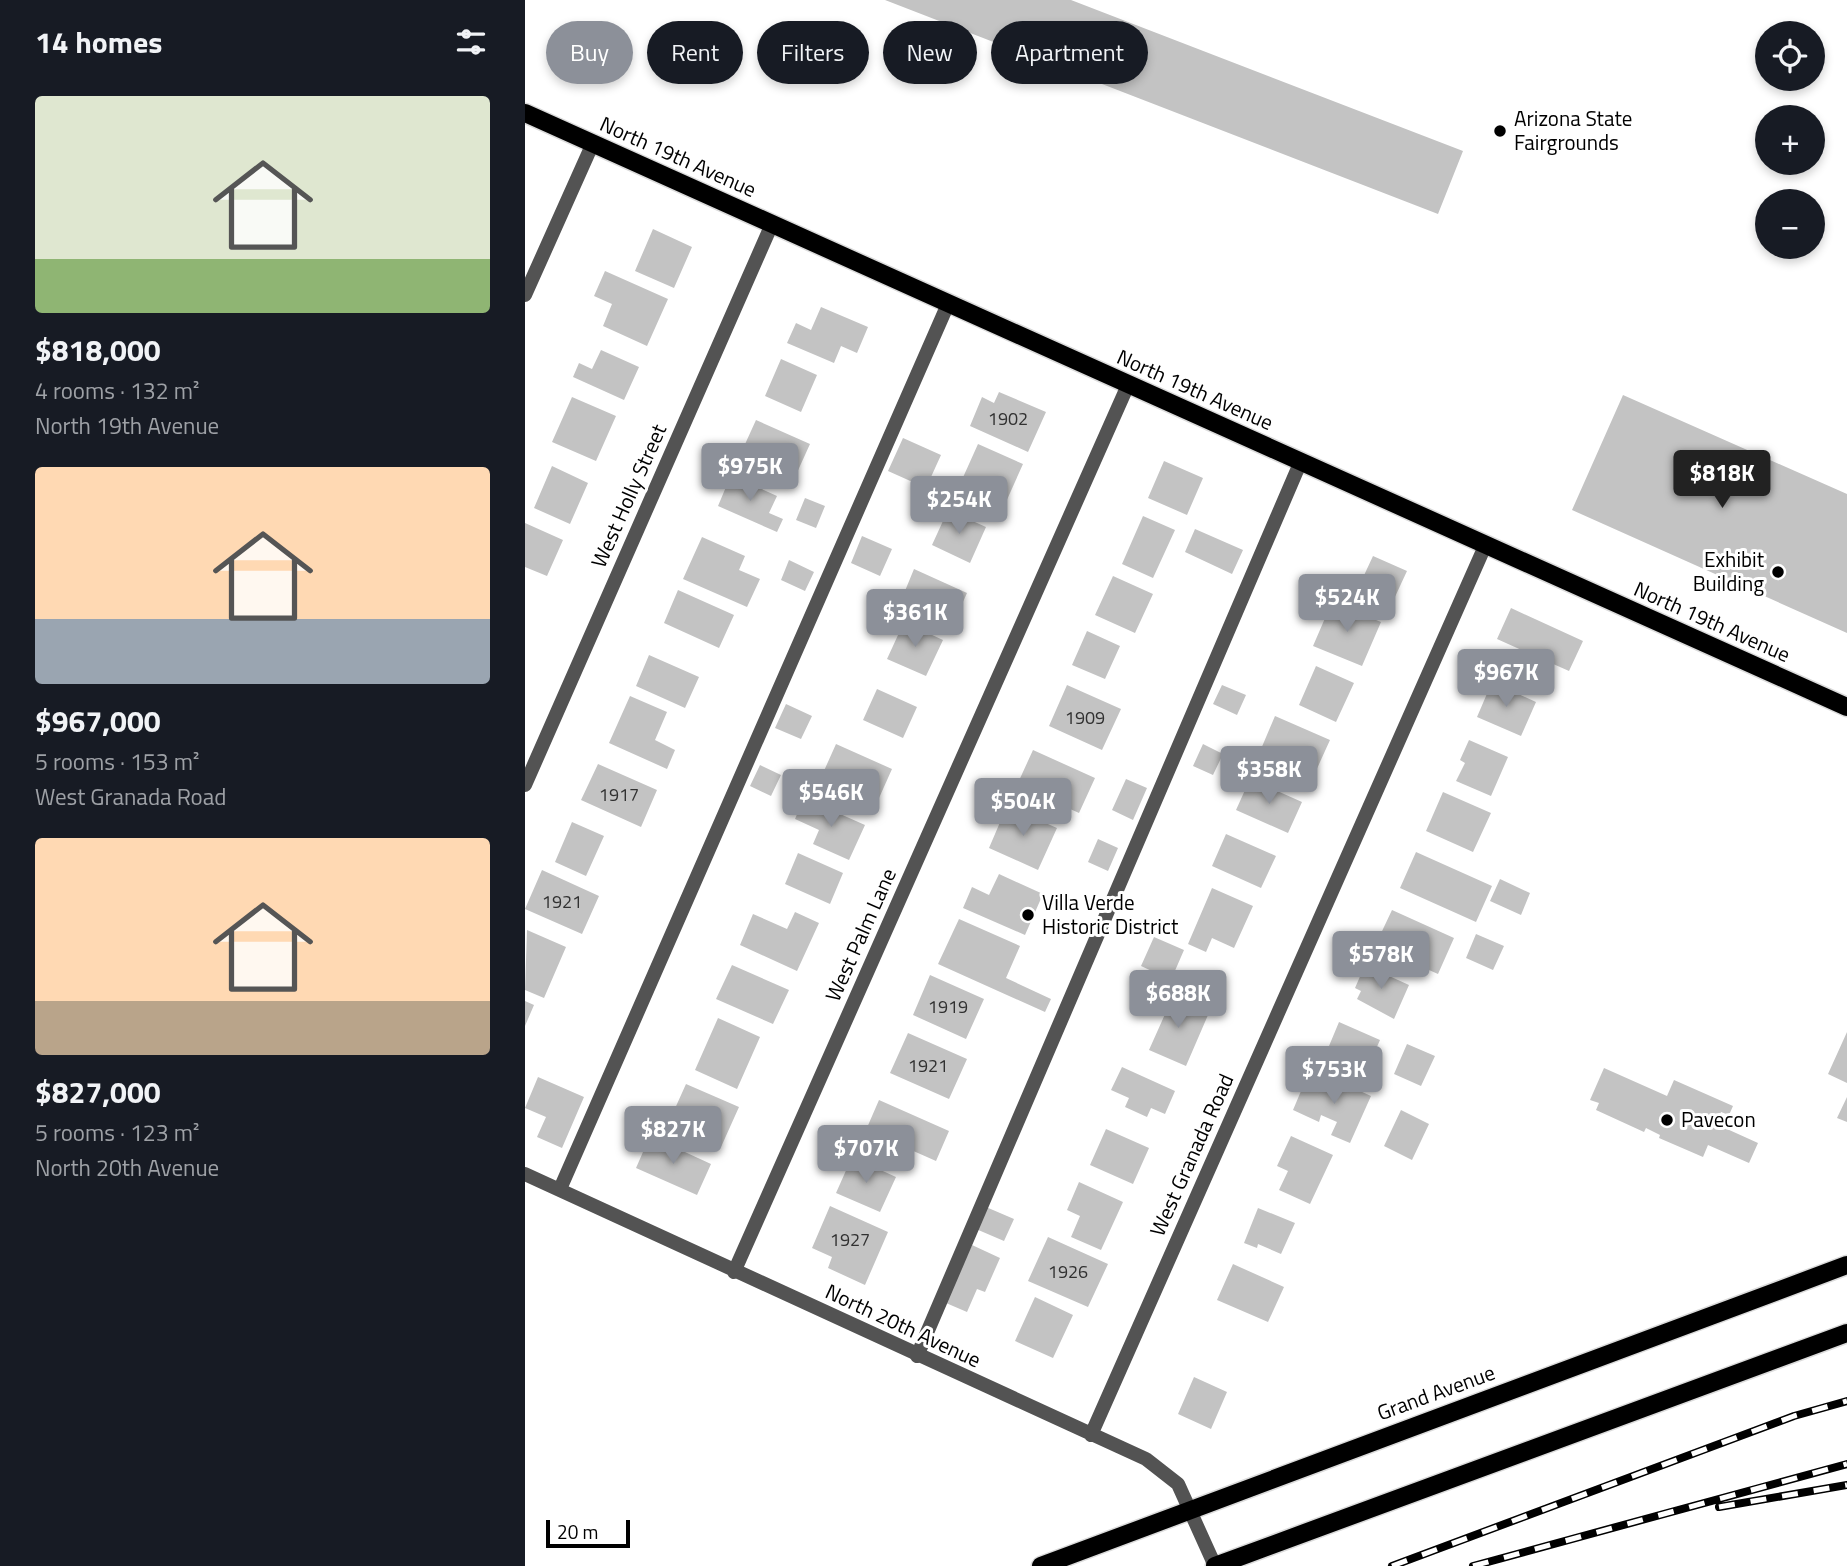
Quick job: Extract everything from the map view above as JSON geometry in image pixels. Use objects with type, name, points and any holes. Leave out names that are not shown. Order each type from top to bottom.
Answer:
[{"type":"main road","name":"North 19th Avenue","points":[[525,113],[1847,707]]},
{"type":"main road","name":"Grand Avenue","points":[[1041,1566],[1847,1265]]},
{"type":"main road","points":[[1215,1566],[1847,1333]]},
{"type":"street","points":[[525,295],[593,143]]},
{"type":"street","name":"West Holly Street","points":[[525,785],[772,224]]},
{"type":"street","points":[[560,1189],[948,304]]},
{"type":"street","name":"West Palm Lane","points":[[734,1272],[1128,385]]},
{"type":"street","points":[[917,1356],[1301,461]]},
{"type":"street","name":"West Granada Road","points":[[1091,1434],[1485,546]]},
{"type":"street","name":"North 20th Avenue","points":[[525,1174],[1162,1469],[1178,1484],[1215,1566]]},
{"type":"building","points":[[885,0],[1071,0],[1126,21],[991,21],[991,41],[977,36],[977,21],[939,21]]},
{"type":"building","points":[[1148,30],[1463,151],[1438,214],[1102,84],[1148,84]]},
{"type":"building","points":[[653,229],[692,247],[674,288],[635,271]]},
{"type":"building","points":[[605,271],[668,299],[647,346],[603,326],[612,304],[594,296]]},
{"type":"building","points":[[821,307],[868,327],[857,353],[841,346],[834,363],[787,343],[796,323],[811,330]]},
{"type":"building","points":[[601,350],[639,367],[624,400],[573,377],[579,363],[592,369]]},
{"type":"building","points":[[781,359],[817,375],[801,412],[765,396]]},
{"type":"building","points":[[999,392],[1046,412],[1028,452],[970,426],[982,397],[994,403]]},
{"type":"building","name":"Exhibit Building","points":[[1623,395],[1847,494],[1847,633],[1572,510]]},
{"type":"building","points":[[572,397],[616,416],[596,461],[552,442]]},
{"type":"building","points":[[756,420],[810,444],[795,477],[741,453]]},
{"type":"building","points":[[903,438],[941,455],[926,488],[888,471]]},
{"type":"building","points":[[978,444],[1023,464],[1001,513],[956,493]]},
{"type":"building","points":[[1164,461],[1203,478],[1187,515],[1148,498]]},
{"type":"building","points":[[552,466],[588,483],[570,524],[534,508]]},
{"type":"building","points":[[731,475],[777,496],[769,513],[783,519],[777,532],[718,506]]},
{"type":"building","points":[[805,498],[825,506],[816,528],[796,520]]},
{"type":"building","points":[[948,510],[986,527],[970,563],[932,545]]},
{"type":"building","points":[[1143,516],[1175,530],[1153,578],[1122,564]]},
{"type":"building","points":[[525,523],[563,540],[547,576],[525,567]]},
{"type":"building","points":[[1195,529],[1243,550],[1232,574],[1185,552]]},
{"type":"building","points":[[862,536],[892,549],[880,576],[851,563]]},
{"type":"building","points":[[702,537],[745,556],[739,570],[760,579],[747,607],[683,579]]},
{"type":"building","points":[[1373,556],[1407,571],[1387,614],[1353,599]]},
{"type":"building","points":[[789,560],[814,572],[805,591],[781,580]]},
{"type":"building","points":[[914,569],[967,593],[952,626],[900,603]]},
{"type":"building","points":[[1113,576],[1153,594],[1135,633],[1095,615]]},
{"type":"building","points":[[678,590],[734,615],[719,648],[664,623]]},
{"type":"building","points":[[1332,602],[1381,622],[1362,666],[1313,646]]},
{"type":"building","points":[[1511,608],[1583,641],[1569,671],[1497,639]]},
{"type":"building","points":[[904,622],[943,640],[926,676],[887,659]]},
{"type":"building","points":[[1087,631],[1120,646],[1105,679],[1072,665]]},
{"type":"building","points":[[649,655],[699,677],[685,708],[636,686]]},
{"type":"building","points":[[1316,666],[1354,683],[1336,722],[1299,705]]},
{"type":"building","points":[[1492,682],[1536,702],[1521,736],[1477,717]]},
{"type":"building","points":[[1067,685],[1121,709],[1102,750],[1049,726]]},
{"type":"building","points":[[1222,685],[1246,695],[1237,715],[1213,704]]},
{"type":"building","points":[[877,689],[917,707],[903,738],[863,720]]},
{"type":"building","points":[[630,696],[667,712],[655,740],[675,750],[667,769],[609,743]]},
{"type":"building","points":[[786,704],[812,716],[801,739],[775,728]]},
{"type":"building","points":[[1275,716],[1330,740],[1315,773],[1261,749]]},
{"type":"building","points":[[1469,740],[1508,757],[1491,796],[1456,781],[1465,763],[1460,760]]},
{"type":"building","points":[[836,744],[892,769],[875,807],[819,782]]},
{"type":"building","points":[[1203,744],[1223,754],[1213,775],[1193,766]]},
{"type":"building","points":[[1033,750],[1095,778],[1079,813],[1017,785]]},
{"type":"building","points":[[598,764],[657,790],[641,827],[581,800]]},
{"type":"building","points":[[760,765],[781,775],[771,796],[750,786]]},
{"type":"building","points":[[1126,779],[1147,788],[1133,820],[1112,810]]},
{"type":"building","points":[[1250,779],[1302,802],[1288,833],[1236,810]]},
{"type":"building","points":[[1443,792],[1491,813],[1473,852],[1426,831]]},
{"type":"building","points":[[804,798],[865,825],[849,860],[813,844],[819,830],[795,819]]},
{"type":"building","points":[[1007,806],[1057,828],[1038,870],[989,848]]},
{"type":"building","points":[[572,822],[604,836],[586,876],[555,862]]},
{"type":"building","points":[[1226,834],[1276,856],[1261,888],[1212,866]]},
{"type":"building","points":[[1098,839],[1118,848],[1108,871],[1088,862]]},
{"type":"building","points":[[1416,852],[1492,886],[1476,922],[1400,888]]},
{"type":"building","points":[[798,853],[843,873],[830,904],[785,884]]},
{"type":"building","points":[[542,870],[599,896],[582,934],[525,909]]},
{"type":"building","points":[[999,874],[1043,894],[1025,935],[963,908],[972,887],[989,895]]},
{"type":"building","points":[[1500,879],[1530,893],[1521,915],[1490,901]]},
{"type":"building","points":[[1212,888],[1253,906],[1234,948],[1212,938],[1206,952],[1188,944]]},
{"type":"building","points":[[1392,910],[1454,938],[1438,974],[1375,946]]},
{"type":"building","points":[[795,912],[819,923],[797,971],[740,945],[753,914],[787,929]]},
{"type":"building","points":[[959,919],[1020,946],[1006,978],[1051,999],[1045,1012],[938,964]]},
{"type":"building","points":[[527,930],[566,947],[544,998],[525,990]]},
{"type":"building","points":[[1476,934],[1504,946],[1493,970],[1466,958]]},
{"type":"building","points":[[1154,937],[1184,950],[1171,980],[1141,966]]},
{"type":"building","points":[[732,965],[789,990],[773,1024],[716,999]]},
{"type":"building","points":[[1365,965],[1409,985],[1394,1019],[1357,999],[1361,991],[1355,988]]},
{"type":"building","points":[[930,975],[984,999],[966,1039],[913,1015]]},
{"type":"building","points":[[1162,994],[1208,1015],[1186,1066],[1149,1050],[1166,1012],[1156,1008]]},
{"type":"building","points":[[525,1001],[534,1005],[525,1026]]},
{"type":"building","points":[[718,1018],[760,1037],[737,1089],[695,1070]]},
{"type":"building","points":[[1339,1022],[1380,1040],[1364,1076],[1324,1058]]},
{"type":"building","points":[[1847,1032],[1847,1083],[1828,1074]]},
{"type":"building","points":[[908,1033],[967,1059],[949,1099],[890,1073]]},
{"type":"building","points":[[1407,1044],[1435,1056],[1421,1086],[1394,1074]]},
{"type":"building","points":[[1122,1067],[1175,1091],[1165,1114],[1151,1108],[1147,1117],[1125,1107],[1129,1098],[1111,1090]]},
{"type":"building","name":"Pavecon","points":[[1604,1068],[1667,1096],[1674,1080],[1733,1106],[1729,1115],[1721,1112],[1716,1124],[1758,1143],[1749,1163],[1708,1145],[1703,1157],[1659,1138],[1660,1135],[1646,1128],[1644,1132],[1596,1110],[1599,1103],[1590,1100]]},
{"type":"building","points":[[1327,1076],[1371,1096],[1350,1143],[1331,1135],[1337,1122],[1321,1115],[1319,1122],[1293,1110],[1304,1084],[1320,1091]]},
{"type":"building","points":[[538,1077],[584,1097],[562,1148],[537,1137],[546,1117],[525,1108]]},
{"type":"building","points":[[686,1084],[739,1107],[721,1147],[668,1124]]},
{"type":"building","points":[[1847,1097],[1847,1122],[1837,1118]]},
{"type":"building","points":[[879,1100],[949,1131],[936,1161],[866,1130]]},
{"type":"building","points":[[1401,1110],[1429,1124],[1412,1160],[1384,1146]]},
{"type":"building","points":[[1106,1129],[1149,1148],[1133,1184],[1090,1165]]},
{"type":"building","points":[[650,1136],[711,1164],[697,1195],[636,1168]]},
{"type":"building","points":[[1291,1136],[1333,1155],[1310,1204],[1279,1190],[1288,1171],[1277,1166]]},
{"type":"building","points":[[852,1157],[896,1177],[880,1212],[836,1193]]},
{"type":"building","points":[[1079,1182],[1123,1202],[1101,1250],[1071,1237],[1080,1216],[1067,1210]]},
{"type":"building","points":[[830,1206],[888,1232],[865,1285],[828,1268],[832,1257],[812,1248]]},
{"type":"building","points":[[986,1207],[1014,1219],[1004,1241],[976,1229]]},
{"type":"building","points":[[1258,1208],[1295,1223],[1281,1254],[1258,1244],[1257,1248],[1244,1243]]},
{"type":"building","points":[[1048,1237],[1108,1264],[1088,1307],[1028,1281]]},
{"type":"building","points":[[972,1245],[1000,1258],[985,1292],[977,1289],[967,1312],[946,1303]]},
{"type":"building","points":[[1233,1264],[1284,1287],[1268,1322],[1217,1300]]},
{"type":"building","points":[[1035,1297],[1073,1315],[1053,1358],[1015,1341]]},
{"type":"building","points":[[1194,1377],[1227,1392],[1211,1429],[1178,1414]]},
{"type":"railway","points":[[1392,1566],[1794,1416],[1847,1401]]},
{"type":"railway","points":[[1473,1566],[1847,1464]]},
{"type":"railway","points":[[1719,1507],[1847,1485]]},
{"type":"place","name":"Arizona State Fairgrounds","points":[[1500,131]]},
{"type":"place","name":"Exhibit Building","points":[[1778,572]]},
{"type":"place","name":"Villa Verde Historic District","points":[[1028,915]]},
{"type":"place","name":"Pavecon","points":[[1667,1120]]}]
